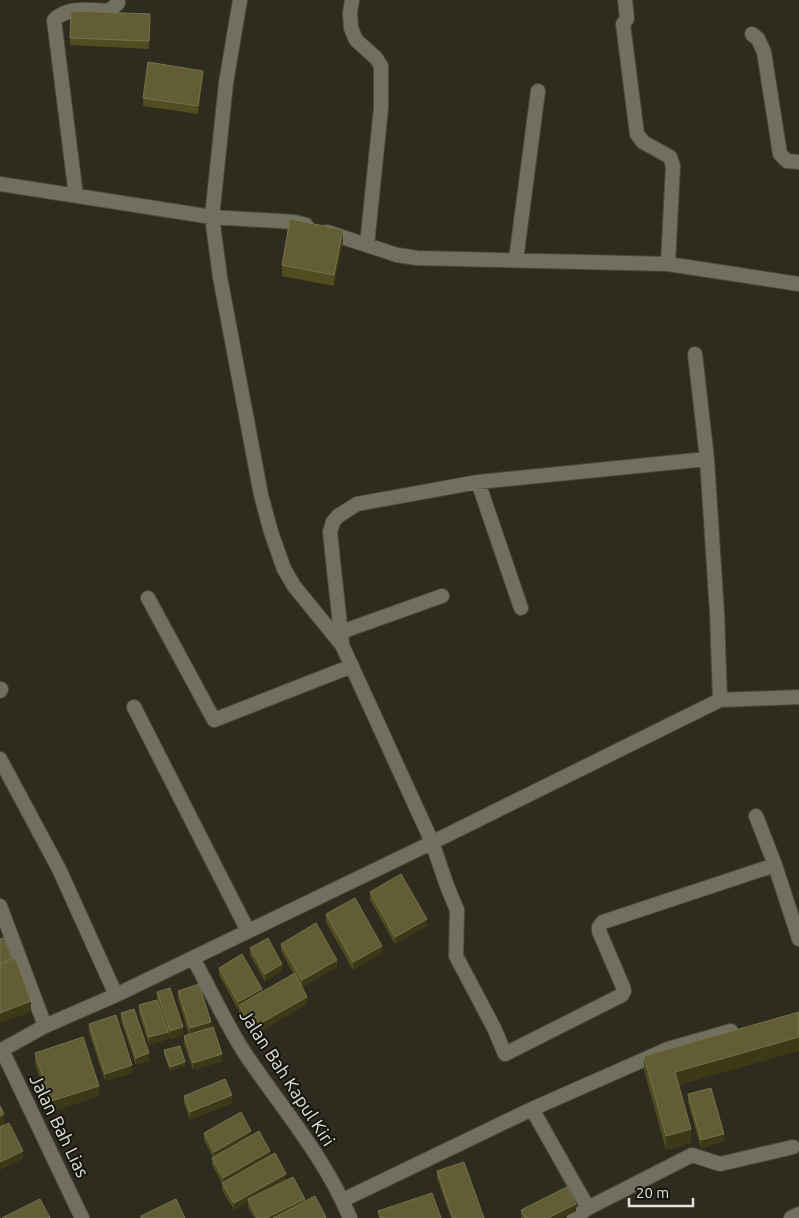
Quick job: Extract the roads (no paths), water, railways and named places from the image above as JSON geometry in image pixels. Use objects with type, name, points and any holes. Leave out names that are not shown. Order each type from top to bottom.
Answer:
[{"type":"street","points":[[76,196],[54,20],[66,12],[79,10],[109,11],[118,3],[117,0]]},
{"type":"street","points":[[240,0],[226,83],[212,218],[220,277],[248,430],[271,532],[289,578],[342,639]]},
{"type":"street","points":[[352,0],[350,13],[351,28],[356,40],[376,58],[381,66],[381,108],[367,245]]},
{"type":"street","points":[[625,0],[627,19],[623,24],[636,134],[643,142],[670,156],[673,166],[668,264]]},
{"type":"street","points":[[752,34],[758,39],[764,52],[780,154],[786,161],[799,162]]},
{"type":"street","points":[[516,260],[538,92]]},
{"type":"street","points":[[0,184],[212,218],[295,222],[397,255],[417,258],[668,264],[799,284]]},
{"type":"street","points":[[694,354],[707,459],[717,613],[720,700]]},
{"type":"street","points":[[707,459],[478,482],[357,504],[338,516],[333,522],[330,532],[342,639],[352,666],[432,842],[457,910],[456,956],[494,1028],[505,1054],[622,995],[624,992],[623,986],[599,931],[599,927],[603,922],[775,865]]},
{"type":"street","points":[[478,482],[521,608]]},
{"type":"street","points":[[342,639],[442,596]]},
{"type":"street","points":[[148,598],[214,720],[352,666]]},
{"type":"street","points":[[1,1050],[45,1026],[193,958],[720,700],[799,698]]},
{"type":"street","points":[[134,707],[248,931]]},
{"type":"street","points":[[0,758],[59,869],[116,995]]},
{"type":"street","points":[[756,816],[775,865],[799,938]]},
{"type":"street","points":[[0,906],[45,1026]]},
{"type":"street","name":"Jalan Bah Kapul Kiri","points":[[193,958],[243,1050],[313,1150],[343,1200],[350,1218]]},
{"type":"street","points":[[343,1200],[532,1110],[668,1049],[742,1028]]},
{"type":"street","name":"Jalan Bah Lias","points":[[1,1050],[82,1218]]},
{"type":"street","points":[[532,1110],[588,1208]]},
{"type":"street","points":[[574,1218],[588,1208],[688,1156],[696,1155],[720,1164],[793,1146]]},
{"type":"street","points":[[791,1218],[799,1214]]}]
